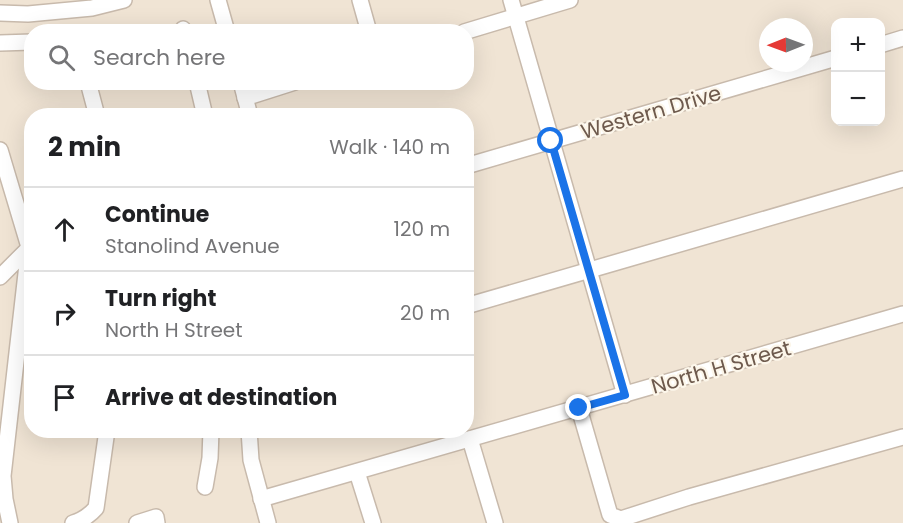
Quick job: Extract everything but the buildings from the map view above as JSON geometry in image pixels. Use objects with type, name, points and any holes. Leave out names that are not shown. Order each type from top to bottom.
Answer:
[{"type":"street","points":[[0,13],[26,7],[92,8],[102,3],[124,0]]},
{"type":"street","points":[[218,0],[225,24]]},
{"type":"street","points":[[360,0],[367,24]]},
{"type":"street","points":[[511,0],[625,395]]},
{"type":"street","points":[[474,29],[570,0]]},
{"type":"street","points":[[885,43],[903,38]]},
{"type":"street","points":[[0,42],[24,42]]},
{"type":"street","name":"Western Drive","points":[[474,164],[831,59]]},
{"type":"street","points":[[90,90],[96,108]]},
{"type":"street","points":[[199,90],[203,108]]},
{"type":"street","points":[[243,90],[248,108]]},
{"type":"street","points":[[0,150],[24,227]]},
{"type":"street","points":[[474,304],[903,179]]},
{"type":"street","points":[[0,277],[24,252]]},
{"type":"street","points":[[10,523],[3,476],[6,410],[24,287]]},
{"type":"street","name":"North H Street","points":[[474,438],[903,314]]},
{"type":"street","points":[[579,408],[610,514],[620,521],[689,497],[903,437]]},
{"type":"street","points":[[73,523],[90,515],[96,508],[106,438]]},
{"type":"street","points":[[205,487],[211,438]]},
{"type":"street","points":[[250,438],[251,460],[268,523]]},
{"type":"street","name":"North H Street","points":[[261,499],[474,438]]},
{"type":"street","points":[[470,439],[495,523]]},
{"type":"street","points":[[357,472],[373,523]]},
{"type":"street","points":[[137,523],[156,518],[157,523]]},
{"type":"shaded area","points":[[0,0],[903,0],[903,523],[0,523]]},
{"type":"route","points":[[551,141],[625,395],[579,408]]}]
